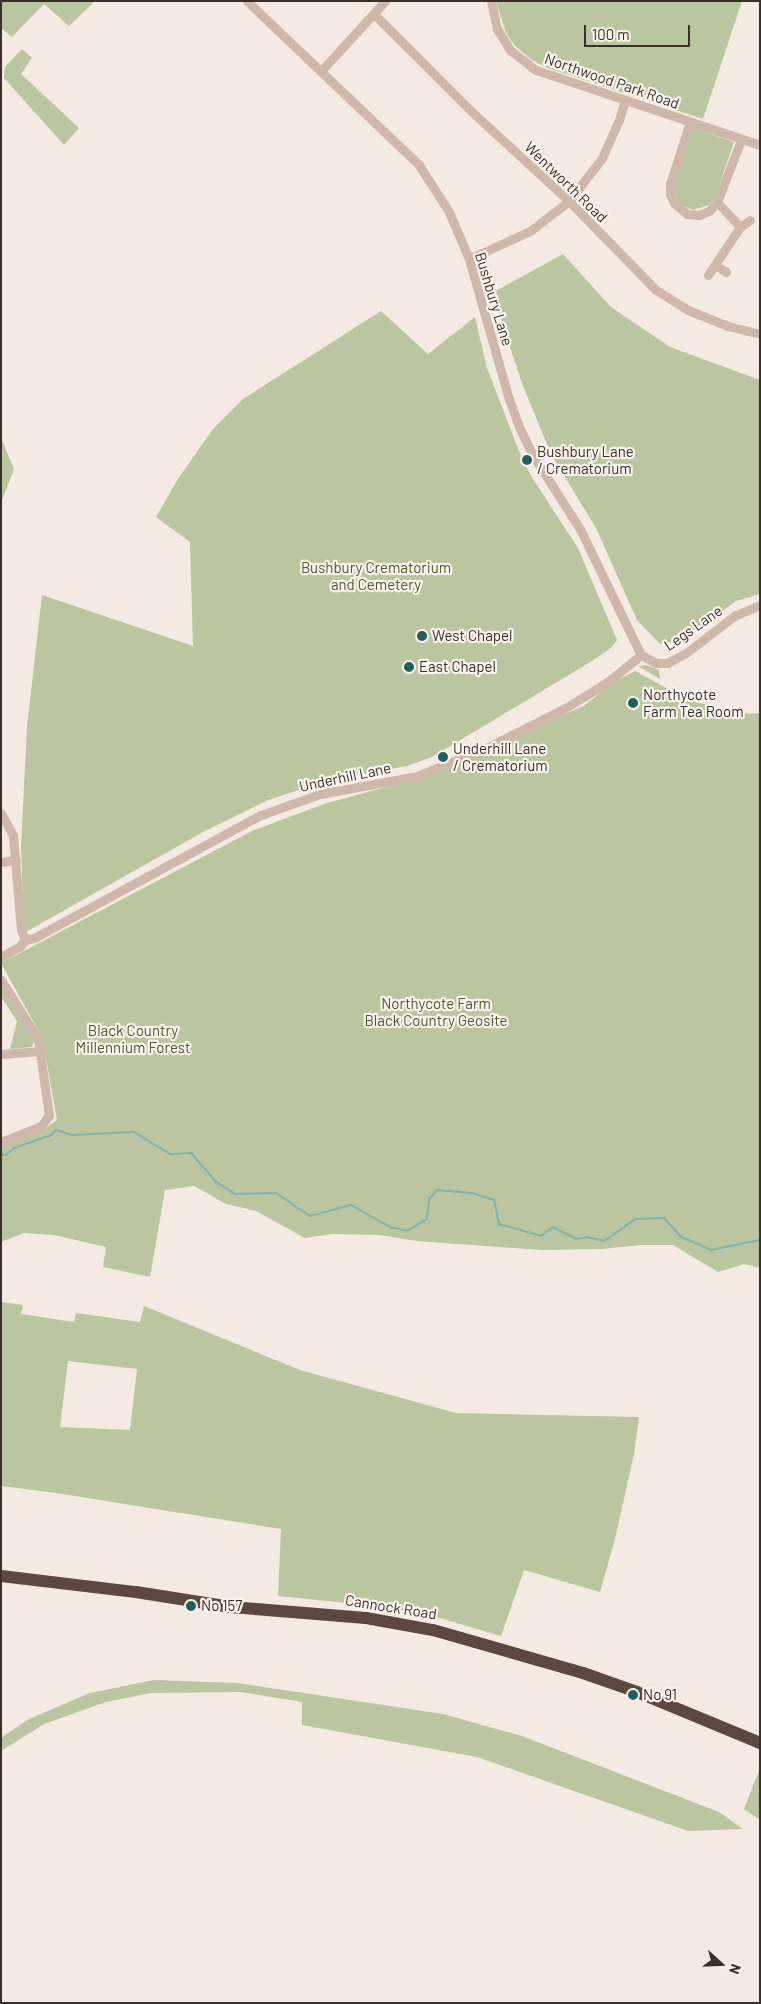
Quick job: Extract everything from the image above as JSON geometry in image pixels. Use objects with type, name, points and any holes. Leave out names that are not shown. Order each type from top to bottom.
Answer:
[{"type":"highway","name":"Cannock Road","points":[[1,1576],[136,1592],[223,1606],[366,1618],[433,1630],[583,1673],[637,1692],[760,1743]]},
{"type":"street","name":"Bushbury Lane","points":[[247,1],[419,165],[449,212],[469,259],[509,399],[520,427],[532,454],[580,529],[641,654]]},
{"type":"street","points":[[321,71],[385,1]]},
{"type":"street","name":"Northwood Park Road","points":[[491,1],[497,29],[510,50],[536,70],[760,145]]},
{"type":"street","name":"Wentworth Road","points":[[375,14],[471,111],[569,201],[656,290],[688,310],[728,326],[760,334]]},
{"type":"street","points":[[469,259],[530,231],[569,201],[602,158],[619,120],[625,100]]},
{"type":"street","points":[[690,122],[671,178],[670,194],[674,203],[687,214],[699,215],[709,211],[717,202],[741,140]]},
{"type":"street","points":[[717,202],[740,227]]},
{"type":"street","points":[[708,275],[740,227],[750,220]]},
{"type":"street","points":[[715,265],[726,272]]},
{"type":"street","name":"Legs Lane","points":[[641,654],[656,663],[668,663],[686,653],[734,616],[760,606]]},
{"type":"street","name":"Underhill Lane","points":[[1,958],[20,946],[25,940],[34,938],[280,807],[320,794],[417,776],[486,748],[567,708],[606,682],[641,654]]},
{"type":"street","points":[[1,813],[12,836],[16,860],[21,930],[25,940]]},
{"type":"street","points":[[1,862],[16,860]]},
{"type":"street","points":[[1,980],[34,1030],[41,1051],[49,1105],[47,1121],[41,1126],[1,1142]]},
{"type":"street","points":[[1,1054],[41,1051]]},
{"type":"green space","points":[[1,1],[95,1],[69,26],[44,4],[12,37],[1,28]]},
{"type":"green space","points":[[496,1],[742,1],[703,119],[548,68],[532,60],[515,46],[506,33]]},
{"type":"green space","points":[[22,49],[32,58],[21,74],[79,128],[64,145],[4,78],[5,67]]},
{"type":"green space","points":[[692,127],[734,142],[715,198],[709,205],[693,210],[679,204],[674,191],[674,184]]},
{"type":"green space","points":[[563,254],[611,307],[670,347],[760,380],[760,594],[736,601],[683,640],[660,644],[637,620],[596,528],[552,456],[523,386],[492,293]]},
{"type":"green space","name":"Bushbury Crematorium and Cemetery","points":[[381,311],[428,354],[475,317],[487,368],[519,451],[531,476],[578,548],[617,640],[610,649],[592,661],[432,757],[407,766],[326,781],[268,800],[203,832],[24,933],[21,846],[27,727],[42,595],[193,646],[190,542],[156,517],[178,479],[213,429],[243,399]]},
{"type":"green space","points":[[1,438],[14,469],[1,503]]},
{"type":"green space","points":[[646,665],[659,670],[660,679],[638,666]]},
{"type":"green space","name":"Northycote Farm Black Country Geosite","points":[[635,671],[690,701],[749,714],[760,713],[760,1268],[744,1264],[718,1272],[673,1245],[541,1250],[416,1241],[380,1235],[332,1234],[305,1238],[256,1211],[226,1204],[194,1186],[165,1190],[150,1277],[103,1267],[106,1247],[54,1235],[24,1233],[1,1242],[1,1145],[43,1130],[57,1120],[44,1047],[38,1030],[1,963],[252,831],[327,803],[438,773],[517,734],[584,706],[612,683]]},
{"type":"green space","points":[[1,986],[34,1041],[32,1047],[10,1049],[17,1021],[1,997]]},
{"type":"green space","points":[[1,1302],[23,1305],[21,1314],[74,1322],[76,1313],[140,1322],[144,1306],[300,1370],[456,1413],[639,1417],[634,1454],[615,1539],[600,1592],[524,1570],[501,1636],[440,1618],[377,1606],[278,1596],[281,1529],[1,1486]],"holes":[[[68,1361],[137,1369],[130,1430],[60,1427]]]},
{"type":"green space","points":[[154,1680],[237,1683],[443,1714],[522,1736],[719,1812],[743,1829],[688,1831],[477,1757],[302,1725],[302,1702],[241,1692],[151,1693],[106,1702],[44,1724],[1,1751],[1,1738],[29,1719],[90,1693]]},
{"type":"green space","points":[[760,1768],[760,1820],[744,1809]]},
{"type":"waterway","points":[[1,1155],[6,1155],[14,1148],[51,1135],[56,1130],[71,1135],[134,1132],[170,1154],[191,1153],[215,1181],[235,1194],[276,1193],[310,1216],[351,1205],[390,1227],[407,1231],[427,1219],[429,1199],[437,1190],[472,1193],[494,1200],[499,1224],[541,1236],[553,1227],[577,1239],[587,1237],[604,1241],[636,1219],[664,1218],[681,1237],[711,1250],[760,1240]]},
{"type":"place","name":"Bushbury Lane / Crematorium","points":[[527,460]]},
{"type":"place","name":"West Chapel","points":[[422,636]]},
{"type":"place","name":"East Chapel","points":[[409,667]]},
{"type":"place","name":"Northycote Farm Tea Room","points":[[633,703]]},
{"type":"place","name":"Underhill Lane / Crematorium","points":[[443,757]]},
{"type":"place","name":"No 157","points":[[191,1606]]},
{"type":"place","name":"No 91","points":[[633,1695]]},
{"type":"park label","name":"Black Country Millennium Forest","points":[[133,1038]]}]
